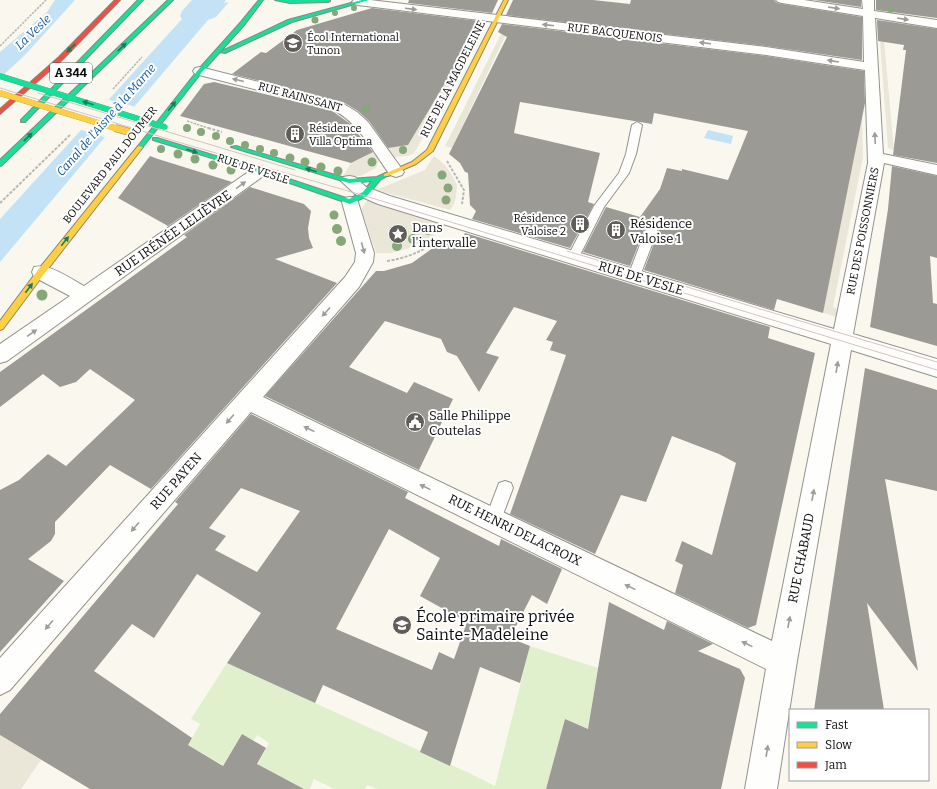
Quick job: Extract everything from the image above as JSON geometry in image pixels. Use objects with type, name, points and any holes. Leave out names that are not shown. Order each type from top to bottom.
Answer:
[{"type":"main road","name":"A 344","points":[[0,112],[48,70],[99,22],[118,0]]},
{"type":"main road","name":"A 344","points":[[16,129],[117,27],[141,0]]},
{"type":"main road","points":[[0,164],[171,0]]},
{"type":"main road","name":"BOULEVARD PAUL DOUMER","points":[[0,327],[41,272],[200,71],[240,22],[261,0]]},
{"type":"main road","points":[[277,0],[303,2],[338,0]]},
{"type":"main road","points":[[282,13],[338,0]]},
{"type":"main road","name":"RUE DE LA MAGDELEINE","points":[[396,172],[422,159],[432,148],[506,0]]},
{"type":"main road","points":[[213,56],[276,26],[363,1]]},
{"type":"main road","points":[[225,28],[240,22],[257,20]]},
{"type":"main road","points":[[240,22],[254,26],[276,26]]},
{"type":"main road","points":[[0,76],[169,128]]},
{"type":"main road","name":"RUE DE VESLE","points":[[0,94],[260,171],[350,202]]},
{"type":"main road","name":"BOULEVARD PAUL DOUMER","points":[[129,140],[149,116]]},
{"type":"main road","name":"RUE DE VESLE","points":[[226,145],[349,181],[378,179]]},
{"type":"main road","points":[[350,202],[365,194],[378,179],[396,172]]},
{"type":"street","points":[[782,0],[869,7],[937,24]]},
{"type":"street","name":"RUE BACQUENOIS","points":[[363,1],[497,19],[766,51],[872,67]]},
{"type":"street","name":"RUE DES POISSONNIERS","points":[[843,334],[876,157],[869,7]]},
{"type":"street","name":"RUE RAINSSANT","points":[[200,71],[337,106],[349,111],[362,123],[381,153],[396,172]]},
{"type":"street","points":[[876,157],[937,170]]},
{"type":"street","name":"RUE IRÉNÉE LELIÈVRE","points":[[0,355],[260,171]]},
{"type":"street","name":"RUE DE VESLE","points":[[349,181],[353,187],[365,194],[634,276],[843,334],[937,368]]},
{"type":"street","name":"RUE PAYEN","points":[[0,680],[352,282],[364,262],[365,253],[350,202]]},
{"type":"street","points":[[41,272],[85,295]]},
{"type":"street","name":"RUE CHABAUD","points":[[761,789],[782,661],[843,334]]},
{"type":"street","name":"RUE HENRI DELACROIX","points":[[248,400],[782,661]]},
{"type":"lane","points":[[573,258],[599,206],[624,173],[631,154],[637,125]]},
{"type":"lane","points":[[634,276],[655,221]]},
{"type":"lane","points":[[493,520],[505,488]]},
{"type":"path","points":[[0,46],[46,0]]},
{"type":"path","points":[[0,203],[74,131]]},
{"type":"green space","points":[[530,646],[598,668],[593,699],[607,707],[588,729],[565,719],[546,789],[377,789],[367,785],[365,789],[334,789],[314,779],[310,789],[304,789],[286,779],[250,779],[269,743],[257,735],[253,741],[242,734],[223,765],[188,745],[200,724],[191,719],[227,663],[495,786]]},
{"type":"shaded area","points":[[759,0],[855,15],[859,17],[862,20],[861,61],[858,62],[758,46],[519,18],[512,14],[758,44],[852,60],[855,59]]},
{"type":"shaded area","points":[[888,19],[895,19],[896,22],[937,29],[937,38],[883,29],[894,150],[888,148],[879,28],[874,27],[874,23]]},
{"type":"shaded area","points":[[476,22],[484,23],[416,150],[413,154],[407,156],[391,156],[383,148],[408,145]]},
{"type":"shaded area","points":[[509,23],[769,52],[861,68],[863,157],[833,307],[842,311],[840,318],[817,311],[825,300],[855,154],[855,70],[851,68],[769,54],[517,25],[510,26],[452,148],[445,146],[500,36],[506,25]]},
{"type":"shaded area","points":[[373,150],[379,160],[376,168],[361,176],[343,176],[351,163],[367,155],[365,152]]},
{"type":"shaded area","points":[[434,156],[445,165],[457,185],[456,197],[450,210],[376,190],[425,170]]},
{"type":"shaded area","points":[[368,199],[445,226],[436,234],[410,248],[391,253],[376,253],[362,211],[362,208]]},
{"type":"shaded area","points":[[0,735],[41,760],[21,789],[0,789]]},
{"type":"water","name":"La Vesle","points":[[55,0],[75,0],[25,55],[0,78],[0,52],[47,12]]},
{"type":"water","name":"Canal de l'Aisne à la Marne","points":[[192,0],[226,0],[224,3],[229,2],[216,17],[208,20],[134,107],[106,136],[0,262],[0,219],[182,19],[180,16],[182,11]]},
{"type":"water","points":[[708,130],[733,136],[731,144],[704,138]]},
{"type":"pier","points":[[106,99],[136,107],[107,138],[79,129]]},
{"type":"building","points":[[409,0],[498,0],[492,13],[408,3]]},
{"type":"building","points":[[513,0],[593,0],[630,4],[631,0],[774,0],[777,3],[782,4],[862,17],[862,60],[766,46],[506,15]]},
{"type":"building","points":[[814,0],[861,0],[861,7]]},
{"type":"building","points":[[876,0],[937,0],[937,18],[876,10]]},
{"type":"building","points":[[372,8],[487,22],[485,25],[481,23],[408,145],[388,148],[369,121],[358,111],[343,102],[232,74],[261,52],[266,53],[297,30]]},
{"type":"building","points":[[877,20],[937,29],[937,163],[893,155],[906,50],[903,50],[904,45],[878,41]]},
{"type":"building","points":[[502,24],[766,56],[864,71],[865,103],[823,313],[777,299],[774,310],[644,270],[662,222],[659,217],[651,217],[648,220],[630,266],[583,252],[606,207],[640,217],[660,189],[667,168],[682,171],[682,169],[728,180],[748,131],[654,113],[652,124],[520,102],[514,133],[600,153],[588,202],[594,204],[570,248],[472,219],[476,211],[470,205],[468,173],[465,172],[460,163],[449,154],[507,37],[498,32]]},
{"type":"building","points":[[214,82],[331,110],[349,123],[373,152],[351,163],[180,116],[204,84]]},
{"type":"building","points":[[150,156],[232,182],[168,226],[118,198]]},
{"type":"building","points":[[892,166],[937,176],[937,258],[930,256],[933,303],[937,304],[937,346],[870,327],[888,209]]},
{"type":"building","points":[[250,187],[304,204],[311,211],[308,228],[309,238],[313,248],[275,259],[337,283],[151,489],[110,465],[55,522],[55,534],[51,541],[28,559],[64,581],[0,652],[0,490],[19,480],[48,454],[66,466],[135,400],[90,369],[76,382],[60,387],[43,374],[0,407],[0,372],[187,237],[184,235]]},
{"type":"building","points":[[465,233],[770,327],[768,338],[815,353],[756,625],[748,628],[675,593],[683,565],[675,561],[682,541],[712,555],[736,463],[719,454],[672,436],[646,502],[621,495],[595,554],[510,514],[566,355],[550,350],[553,342],[546,340],[557,321],[514,307],[486,353],[499,357],[479,392],[457,356],[447,352],[441,339],[385,321],[349,367],[407,393],[414,382],[453,399],[419,470],[265,396],[376,271],[384,271],[412,263],[444,240],[462,240]]},
{"type":"building","points":[[865,368],[937,390],[937,491],[885,479],[918,671],[867,603],[884,709],[814,709]]},
{"type":"building","points":[[251,414],[408,492],[405,498],[499,546],[501,539],[562,569],[547,604],[532,595],[510,638],[530,646],[520,683],[480,667],[450,766],[420,752],[428,732],[323,685],[315,703],[227,663],[261,613],[197,574],[154,638],[132,624],[94,671],[192,738],[188,745],[223,766],[242,734],[266,748],[257,764],[304,789],[90,789],[0,735],[0,714],[178,504],[175,502]],"holes":[[[241,488],[300,511],[257,572],[215,550],[226,536],[209,528]],[[389,529],[440,558],[420,596],[467,622],[454,659],[439,652],[432,670],[336,629]]]},
{"type":"building","points":[[609,602],[664,630],[667,621],[713,644],[698,651],[740,669],[745,678],[721,789],[546,789],[565,719],[588,729]]},
{"type":"tram line","points":[[0,88],[188,145],[362,195],[937,370]]},
{"type":"tram line","points":[[38,93],[295,170]]},
{"type":"tram line","points":[[567,251],[937,362]]},
{"type":"traffic: fast","points":[[23,121],[141,0]]},
{"type":"traffic: fast","points":[[0,164],[171,0]]},
{"type":"traffic: fast","points":[[140,147],[200,71],[243,23],[261,0]]},
{"type":"traffic: fast","points":[[277,0],[290,2],[328,1]]},
{"type":"traffic: fast","points":[[223,52],[290,21],[367,0]]},
{"type":"traffic: fast","points":[[0,76],[165,127]]},
{"type":"traffic: fast","points":[[155,139],[260,171],[350,202],[365,194],[378,179],[386,175]]},
{"type":"traffic: fast","points":[[234,147],[349,181],[378,179]]},
{"type":"traffic: slow","points":[[386,175],[414,163],[430,151],[506,0]]},
{"type":"traffic: slow","points":[[0,93],[133,133]]},
{"type":"traffic: slow","points":[[0,327],[41,272],[140,147]]},
{"type":"traffic: jam","points":[[0,112],[61,58],[118,0]]},
{"type":"place","name":"Écol International Tunon","points":[[293,43]]},
{"type":"place","name":"Résidence Villa Optima","points":[[295,134]]},
{"type":"place","name":"Résidence Valoise 2","points":[[580,224]]},
{"type":"place","name":"Résidence Valoise 1","points":[[616,230]]},
{"type":"place","name":"Dans l'intervalle","points":[[398,234]]},
{"type":"place","name":"Salle Philippe Coutelas","points":[[415,422]]},
{"type":"place","name":"École primaire privée Sainte-Madeleine","points":[[402,625]]}]
